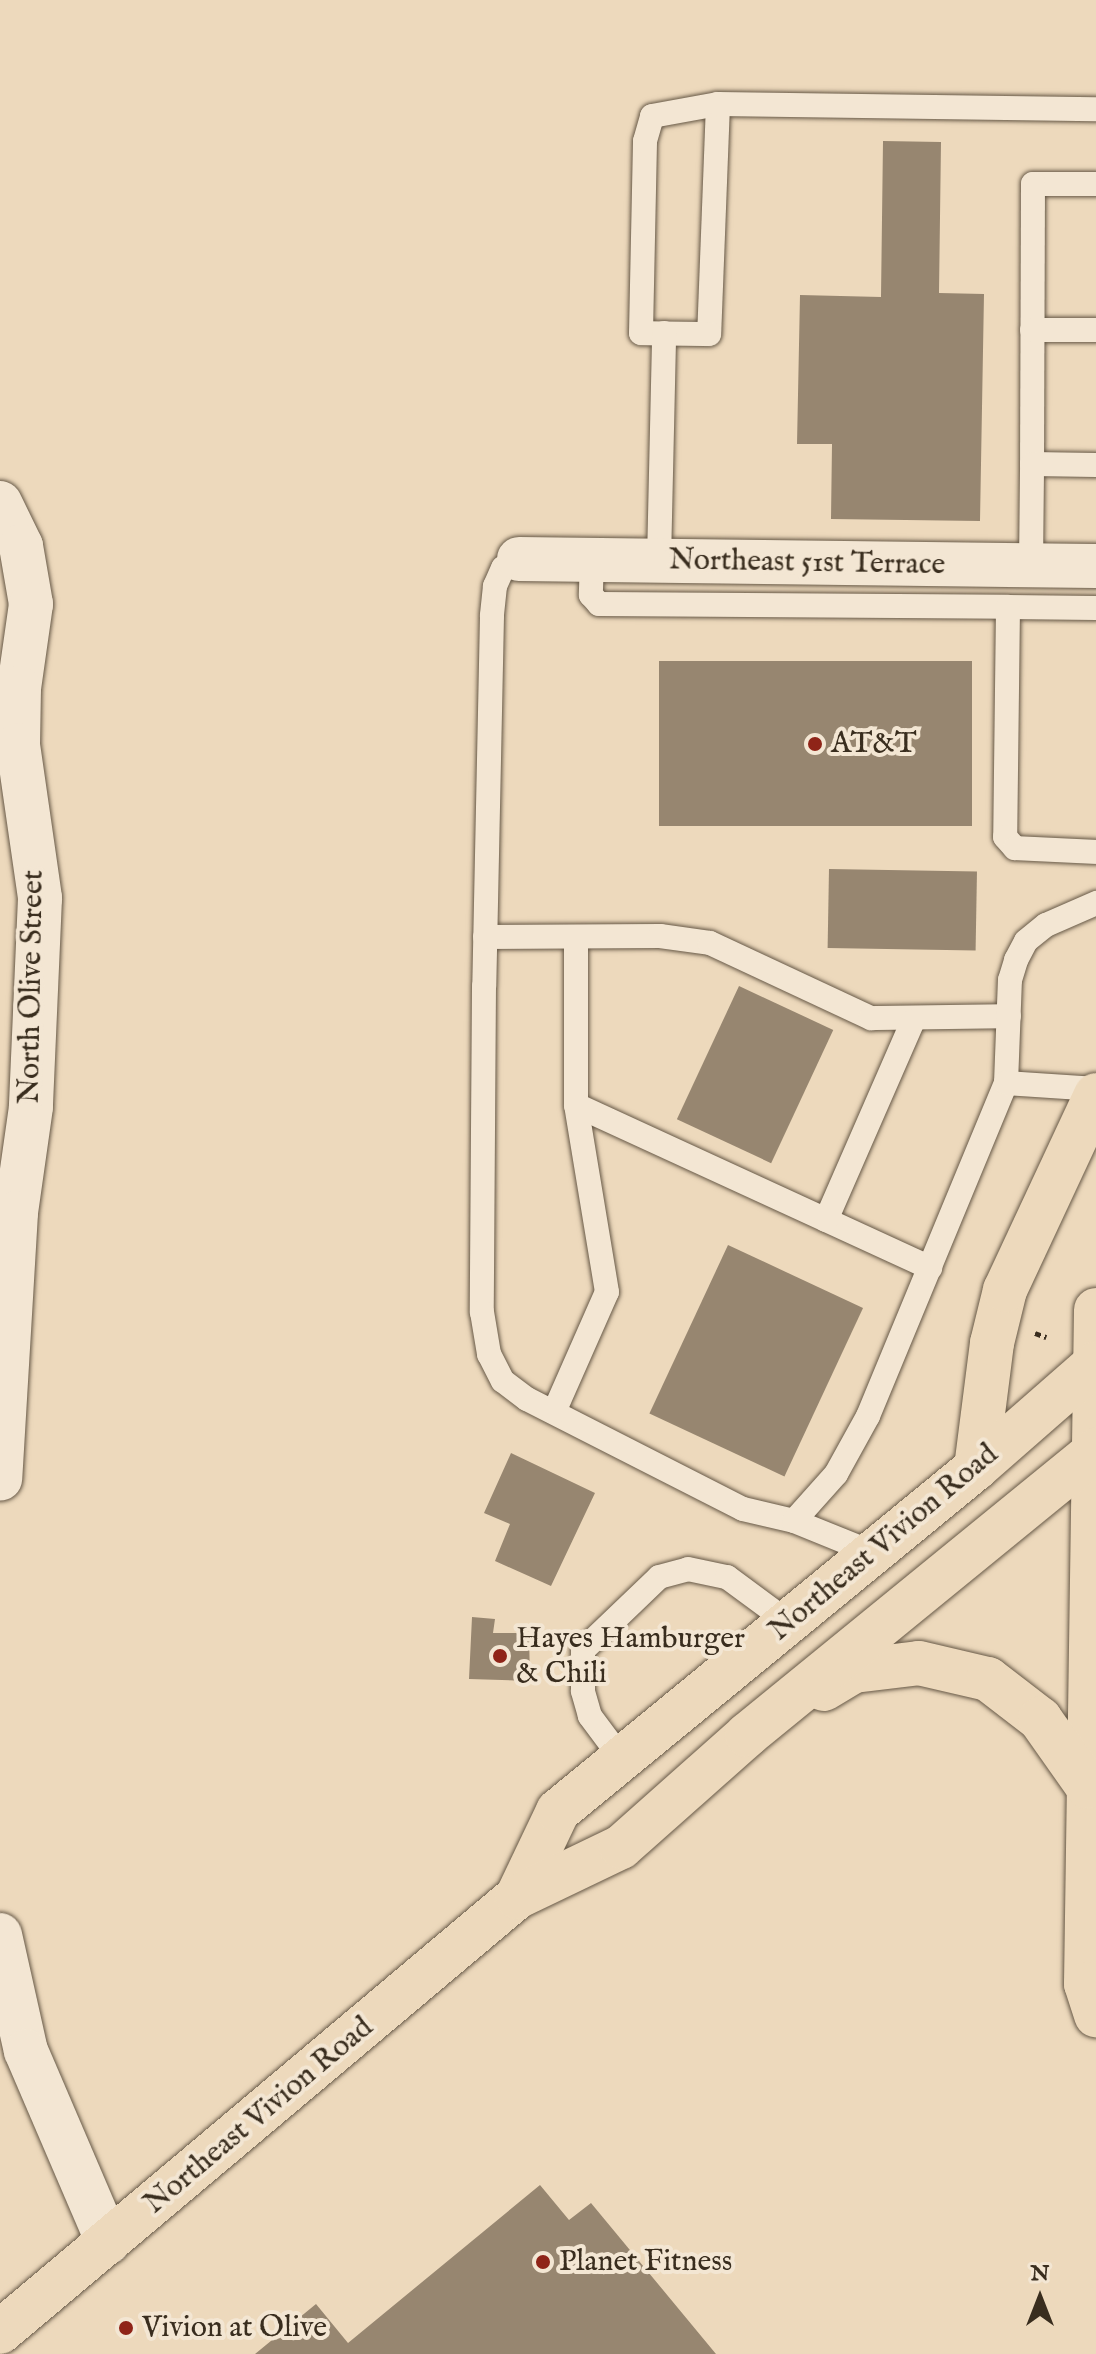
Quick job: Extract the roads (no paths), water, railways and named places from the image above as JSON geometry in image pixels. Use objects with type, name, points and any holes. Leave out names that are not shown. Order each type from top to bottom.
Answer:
[{"type":"main road","points":[[976,1468],[992,1343],[1005,1290],[1096,1092]]},
{"type":"main road","points":[[1096,1310],[1086,1984],[1096,2015]]},
{"type":"main road","name":"Northeast Vivion Road","points":[[517,1897],[558,1811],[976,1468],[1096,1363]]},
{"type":"main road","name":"Northeast Vivion Road","points":[[0,2332],[517,1897],[621,1847],[747,1735],[1094,1452]]},
{"type":"main road","points":[[747,1735],[854,1671],[919,1663],[988,1679],[1040,1719],[1088,1787]]},
{"type":"street","name":"North Olive Street","points":[[0,503],[21,546],[31,604],[19,688],[18,745],[40,898],[31,1107],[16,1213],[0,1479]]},
{"type":"street","name":"Northeast 51st Terrace","points":[[519,559],[1096,566]]},
{"type":"street","points":[[0,1935],[26,2051],[108,2242]]},
{"type":"lane","points":[[718,104],[709,334],[641,333],[647,123],[668,110],[718,104],[1096,109]]},
{"type":"lane","points":[[1031,566],[1033,184],[1096,184]]},
{"type":"lane","points":[[1032,330],[1096,330]]},
{"type":"lane","points":[[659,561],[664,333]]},
{"type":"lane","points":[[1032,464],[1096,465]]},
{"type":"lane","points":[[519,559],[503,568],[495,586],[492,616],[482,1312],[489,1354],[503,1381],[554,1412],[743,1509],[794,1521],[873,1553]]},
{"type":"lane","points":[[592,560],[591,595],[599,604],[1096,608]]},
{"type":"lane","points":[[1008,607],[1005,837],[1015,848],[1096,852]]},
{"type":"lane","points":[[794,1521],[836,1474],[868,1416],[1006,1083],[1010,980],[1026,941],[1046,925],[1096,903]]},
{"type":"lane","points":[[485,937],[660,936],[710,943],[871,1018],[913,1021],[1009,1016]]},
{"type":"lane","points":[[554,1412],[607,1292],[576,1105],[576,937]]},
{"type":"lane","points":[[826,1220],[913,1021]]},
{"type":"lane","points":[[1006,1083],[1096,1092]]},
{"type":"lane","points":[[576,1105],[930,1268]]},
{"type":"lane","points":[[622,1759],[590,1716],[583,1691],[583,1650],[659,1577],[688,1569],[727,1577],[788,1622]]},
{"type":"place","name":"AT&T","points":[[815,744]]},
{"type":"place","name":"Hayes Hamburger & Chili","points":[[500,1656]]},
{"type":"place","name":"Planet Fitness","points":[[543,2262]]},
{"type":"place","name":"Vivion at Olive","points":[[126,2328]]}]
